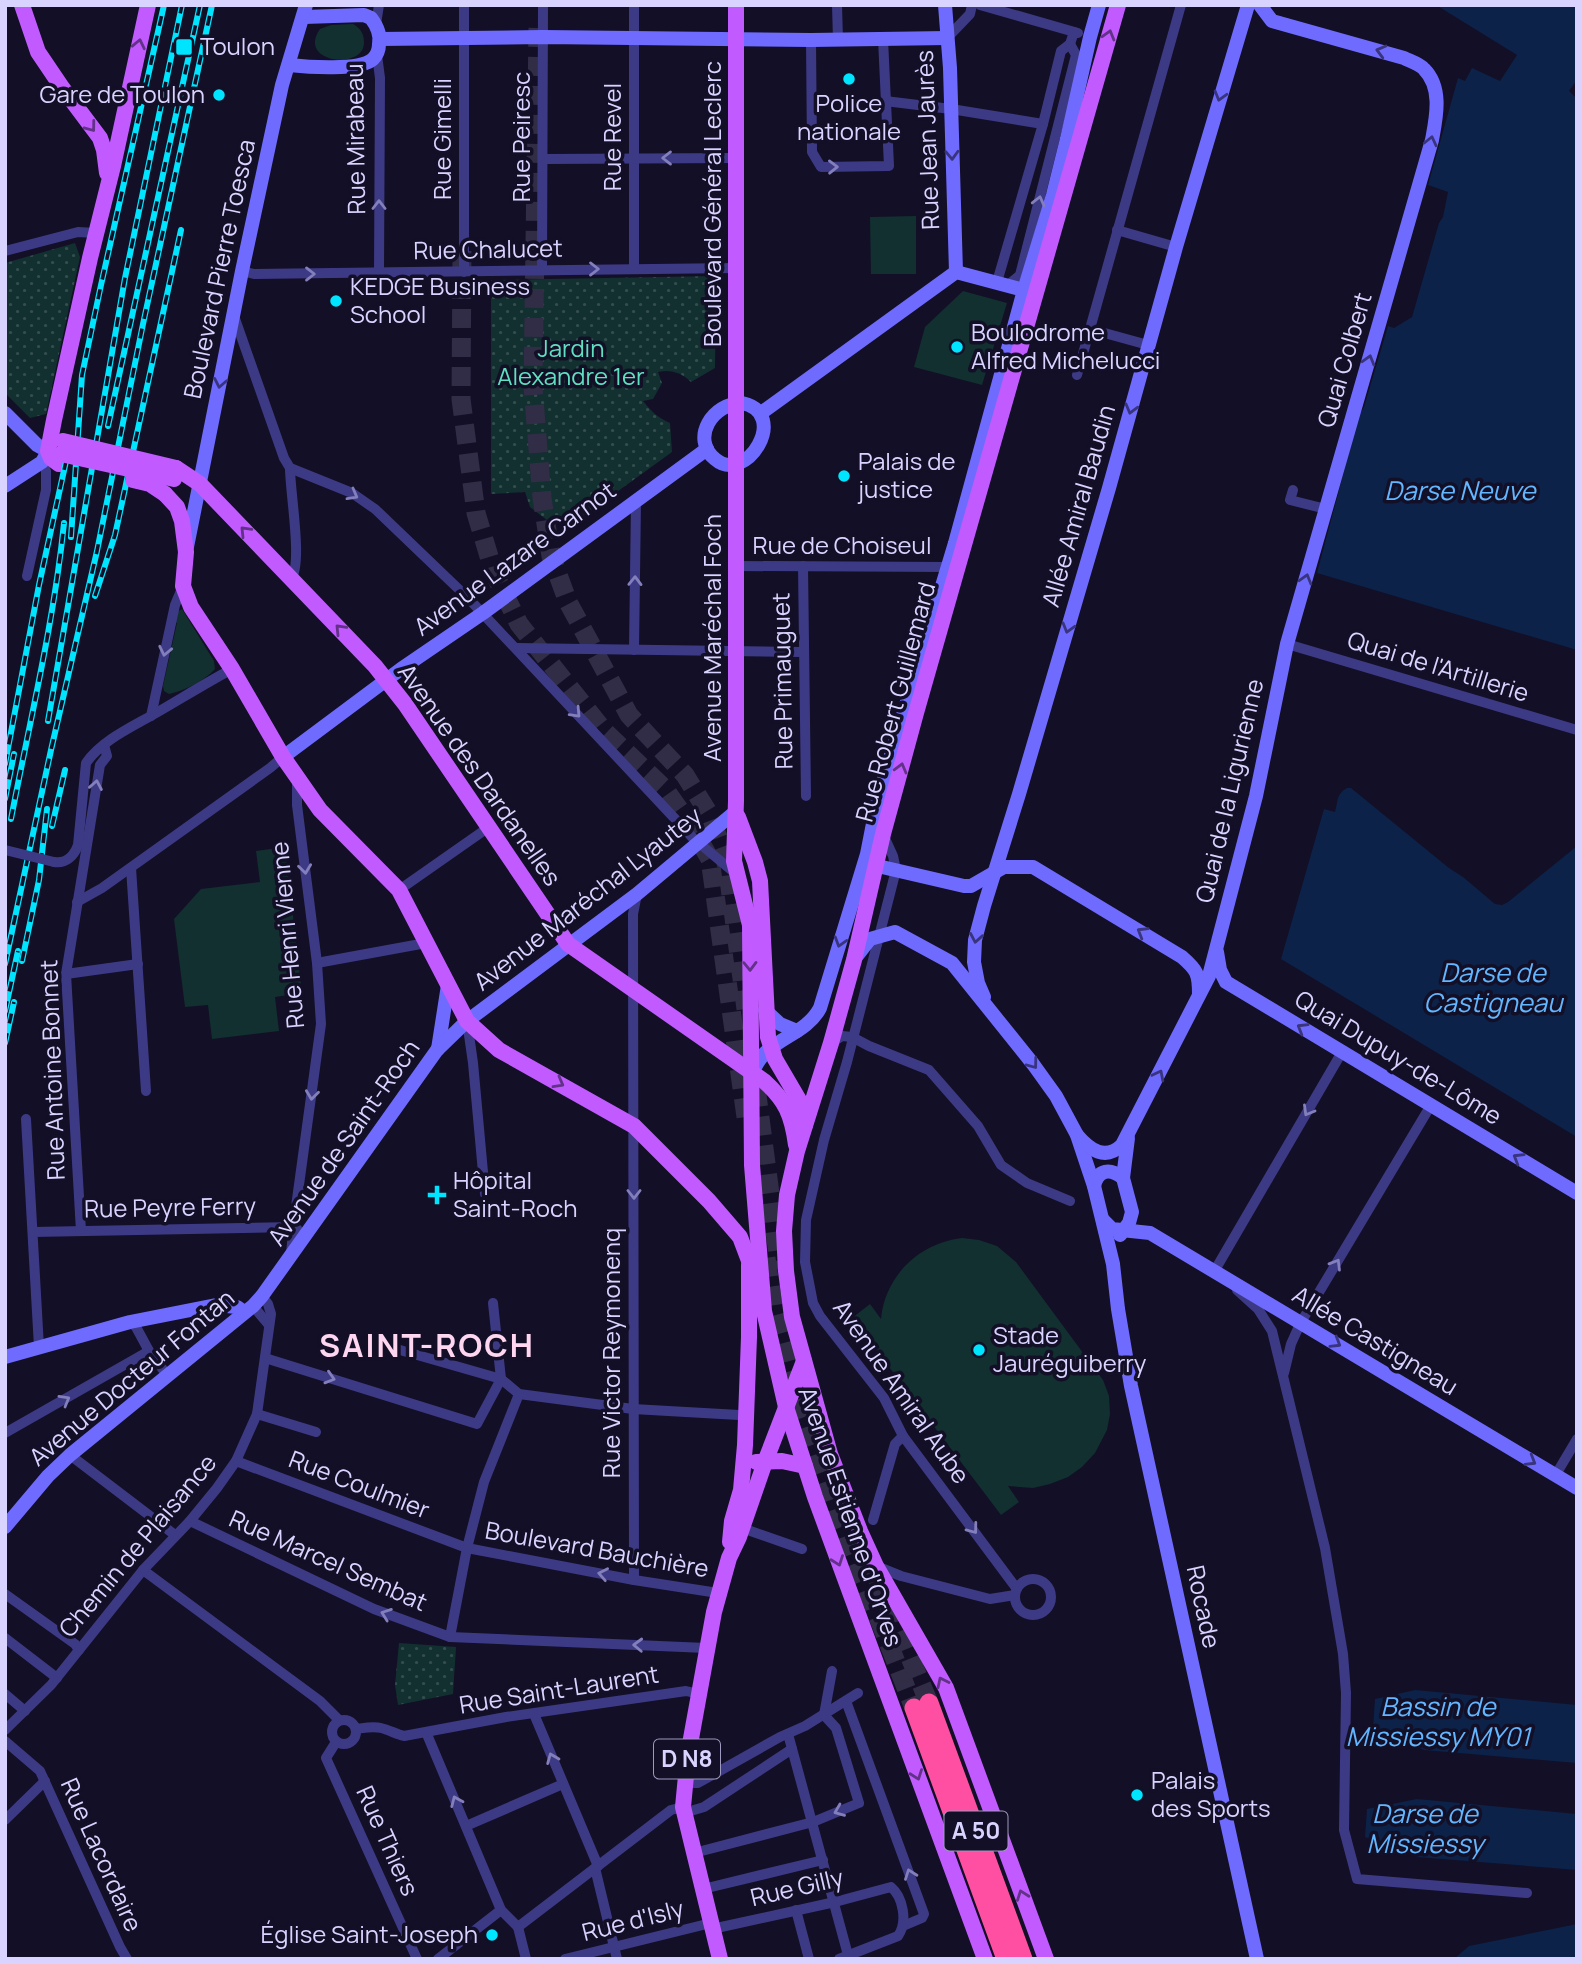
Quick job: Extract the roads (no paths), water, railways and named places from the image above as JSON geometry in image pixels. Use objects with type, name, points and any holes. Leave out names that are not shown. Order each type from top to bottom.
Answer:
[{"type":"highway","name":"A 50","points":[[1006,1959],[921,1705],[1023,1959]]},
{"type":"main road","points":[[22,5],[38,52],[100,138],[108,183]]},
{"type":"main road","points":[[55,455],[59,439],[54,420],[148,5]]},
{"type":"main road","name":"Boulevard Général Leclerc","points":[[736,5],[736,464]]},
{"type":"main road","points":[[1030,291],[1044,263],[1118,5]]},
{"type":"main road","name":"Rue Robert Guillemard","points":[[805,1125],[854,960],[883,834],[954,568],[1016,359],[1030,291]]},
{"type":"main road","points":[[55,455],[185,477]]},
{"type":"main road","points":[[55,455],[150,484],[165,494],[177,507],[182,521],[186,552],[183,586],[191,607],[232,669],[283,757],[320,810],[399,890],[467,1021],[499,1050],[634,1126],[740,1237],[749,1257],[764,1311]]},
{"type":"main road","name":"Avenue Maréchal Foch","points":[[736,464],[734,861],[737,875]]},
{"type":"main road","name":"Avenue des Dardanelles","points":[[185,477],[291,579],[386,680],[568,944],[764,1081],[785,1103],[794,1128],[797,1150]]},
{"type":"main road","points":[[735,811],[749,843],[760,881],[765,1010],[771,1048],[799,1100],[805,1125]]},
{"type":"main road","name":"Avenue Estienne d'Orves","points":[[737,875],[750,925],[752,1166],[764,1311],[786,1407],[805,1466],[985,1959]]},
{"type":"main road","name":"Avenue Estienne d'Orves","points":[[805,1125],[787,1195],[784,1231],[786,1271],[792,1317],[830,1454],[876,1566],[946,1688],[1045,1959]]},
{"type":"main road","name":"D N8","points":[[729,1558],[732,1521],[741,1490],[746,1420],[750,1314],[747,1191],[752,1166]]},
{"type":"main road","name":"D N8","points":[[720,1959],[684,1810],[684,1783],[706,1648],[718,1593],[804,1361]]},
{"type":"main road","points":[[744,1453],[754,1461],[782,1461],[805,1466]]},
{"type":"street","name":"Rue Mirabeau","points":[[379,5],[376,24],[380,39],[377,55],[380,78],[379,273]]},
{"type":"street","name":"Rue Gimelli","points":[[464,5],[464,272]]},
{"type":"street","name":"Rue Peiresc","points":[[542,269],[543,5]]},
{"type":"street","name":"Rue Revel","points":[[634,5],[635,269]]},
{"type":"street","points":[[837,5],[838,40]]},
{"type":"street","name":"Rue Jean Jaurès","points":[[945,5],[956,272]]},
{"type":"street","points":[[380,39],[947,38],[970,14],[972,5]]},
{"type":"street","points":[[761,413],[956,272],[1030,291],[1099,5]]},
{"type":"street","points":[[1077,375],[1181,5]]},
{"type":"street","name":"Allée Amiral Baudin","points":[[990,1011],[978,983],[974,962],[975,940],[1248,5]]},
{"type":"street","points":[[1260,5],[1272,21]]},
{"type":"street","points":[[985,7],[1072,38],[1090,37]]},
{"type":"street","points":[[305,11],[364,15],[376,24]]},
{"type":"street","name":"Boulevard Pierre Toesca","points":[[186,552],[185,477],[234,316],[282,85],[305,11]]},
{"type":"street","points":[[1239,31],[1261,20],[1272,21]]},
{"type":"street","name":"Quai Colbert","points":[[1272,21],[1404,58],[1424,69],[1435,87],[1437,111],[1432,140],[1287,644]]},
{"type":"street","points":[[1070,171],[1092,48],[1090,37]]},
{"type":"street","points":[[1002,284],[1061,51],[1072,38]]},
{"type":"street","points":[[1002,284],[1020,275],[1076,55],[1072,38]]},
{"type":"street","points":[[811,40],[812,152],[816,160],[821,167],[889,166],[883,39]]},
{"type":"street","points":[[289,65],[361,65],[377,55]]},
{"type":"street","points":[[886,101],[1043,124]]},
{"type":"street","points":[[544,159],[736,158]]},
{"type":"street","points":[[1117,230],[1176,247]]},
{"type":"street","points":[[5,251],[78,232],[96,233]]},
{"type":"street","name":"Rue Chalucet","points":[[242,271],[254,274],[736,268]]},
{"type":"street","name":"Rue Robert Guillemard","points":[[752,1073],[761,1057],[807,1025],[820,1008],[867,854],[882,786],[954,568],[1030,291]]},
{"type":"street","points":[[234,316],[284,458],[290,468],[296,557],[296,572],[291,579]]},
{"type":"street","points":[[1090,329],[1148,345]]},
{"type":"street","points":[[736,403],[748,404],[761,413],[762,433],[757,449],[749,458],[736,464],[724,465],[717,461],[707,449],[706,429],[710,419],[724,406],[736,403]]},
{"type":"street","points":[[5,414],[37,445],[55,455]]},
{"type":"street","name":"Avenue Lazare Carnot","points":[[283,757],[707,449]]},
{"type":"street","points":[[5,486],[55,455]]},
{"type":"street","points":[[27,576],[46,490],[46,471],[55,455]]},
{"type":"street","points":[[290,468],[352,493],[375,509],[516,648],[699,843],[737,875]]},
{"type":"street","points":[[1293,490],[1290,500],[1326,509]]},
{"type":"street","points":[[634,650],[636,501]]},
{"type":"street","name":"Rue de Choiseul","points":[[736,566],[954,568]]},
{"type":"street","name":"Rue Primauguet","points":[[803,566],[806,796]]},
{"type":"street","points":[[151,716],[175,605],[183,586]]},
{"type":"street","name":"Quai de l'Artillerie","points":[[1287,644],[1577,730]]},
{"type":"street","name":"Quai de la Ligurienne","points":[[1128,1136],[1210,972],[1256,796],[1287,644]]},
{"type":"street","points":[[516,648],[803,652]]},
{"type":"street","points":[[5,850],[64,862],[75,853],[78,845],[86,764],[92,754],[232,669]]},
{"type":"street","name":"Rue Antoine Bonnet","points":[[81,1231],[66,974],[100,765],[107,756],[104,745]]},
{"type":"street","points":[[77,902],[131,868],[283,757]]},
{"type":"street","name":"Rue Henri Vienne","points":[[296,776],[297,809],[317,962],[321,1024],[295,1214],[300,1231]]},
{"type":"street","name":"Avenue Maréchal Lyautey","points":[[467,1021],[637,894],[735,811]]},
{"type":"street","points":[[399,890],[489,827]]},
{"type":"street","points":[[852,1037],[896,870],[883,834]]},
{"type":"street","points":[[860,876],[876,867]]},
{"type":"street","name":"Quai Dupuy-de-Lôme","points":[[876,867],[964,886],[971,886],[1004,867],[1033,867],[1577,1193]]},
{"type":"street","points":[[131,868],[146,1091]]},
{"type":"street","name":"Rue Victor Reymonenq","points":[[634,1580],[633,914],[637,894]]},
{"type":"street","points":[[854,960],[870,939],[895,932],[952,963],[1056,1096],[1077,1135],[1094,1186],[1114,1264]]},
{"type":"street","points":[[317,962],[426,943]]},
{"type":"street","points":[[1182,957],[1198,960],[1216,947]]},
{"type":"street","points":[[1216,947],[1220,970],[1226,982]]},
{"type":"street","points":[[1182,957],[1195,968],[1199,979],[1199,996]]},
{"type":"street","points":[[66,974],[138,964]]},
{"type":"street","points":[[438,1050],[448,985]]},
{"type":"street","points":[[765,1010],[780,1024],[797,1031]]},
{"type":"street","points":[[467,1021],[485,1194]]},
{"type":"street","name":"Avenue de Saint-Roch","points":[[253,1305],[291,1256],[300,1231],[438,1050],[467,1021]]},
{"type":"street","points":[[831,1043],[842,1036],[852,1037],[929,1070],[978,1126],[1001,1165],[1027,1183],[1070,1201]]},
{"type":"street","name":"Avenue Amiral Aube","points":[[852,1037],[806,1220],[805,1262],[813,1303],[820,1316],[884,1398],[903,1436],[1016,1592],[990,1599],[901,1576],[876,1566]]},
{"type":"street","points":[[1342,1052],[1215,1270],[1258,1309],[1272,1331],[1325,1548],[1343,1654],[1346,1693],[1344,1830],[1357,1879],[1527,1893]]},
{"type":"street","points":[[1283,1376],[1291,1344],[1301,1322],[1431,1105]]},
{"type":"street","points":[[26,1119],[39,1346]]},
{"type":"street","points":[[1077,1135],[1095,1152],[1103,1153],[1117,1150],[1128,1136]]},
{"type":"street","points":[[1128,1136],[1123,1178],[1131,1203],[1150,1233]]},
{"type":"street","points":[[1094,1186],[1098,1175],[1104,1171],[1116,1172],[1123,1178]]},
{"type":"street","points":[[1114,1264],[1117,1240],[1131,1217],[1131,1203]]},
{"type":"street","points":[[1102,1220],[1112,1229],[1150,1233]]},
{"type":"street","name":"Rue Peyre Ferry","points":[[33,1232],[300,1231]]},
{"type":"street","name":"Allée Castigneau","points":[[1150,1233],[1577,1488]]},
{"type":"street","name":"Rocade","points":[[1114,1264],[1118,1309],[1131,1386],[1256,1959]]},
{"type":"street","points":[[265,1357],[477,1424],[501,1379],[494,1303]]},
{"type":"street","points":[[5,1357],[130,1322],[216,1305],[253,1305]]},
{"type":"street","name":"Chemin de Plaisance","points":[[5,1730],[57,1678],[143,1570],[190,1521],[236,1461],[257,1414],[271,1312],[253,1305]]},
{"type":"street","name":"Avenue Docteur Fontan","points":[[5,1527],[48,1476],[70,1455],[253,1305]]},
{"type":"street","points":[[130,1322],[167,1375]]},
{"type":"street","points":[[386,1346],[501,1379],[519,1394],[633,1409],[739,1415],[746,1420]]},
{"type":"street","points":[[5,1433],[149,1351]]},
{"type":"street","points":[[450,1637],[467,1548],[484,1482],[519,1394]]},
{"type":"street","points":[[257,1414],[316,1432]]},
{"type":"street","points":[[873,1520],[895,1444],[903,1436]]},
{"type":"street","points":[[1555,1476],[1577,1439]]},
{"type":"street","points":[[70,1455],[175,1535]]},
{"type":"street","name":"Rue Coulmier","points":[[236,1461],[467,1548]]},
{"type":"street","name":"Rue Marcel Sembat","points":[[190,1521],[374,1609],[450,1637],[706,1648]]},
{"type":"street","points":[[742,1528],[802,1549]]},
{"type":"street","name":"Boulevard Bauchière","points":[[467,1548],[718,1593]]},
{"type":"street","points":[[143,1570],[320,1701],[339,1720],[353,1723],[356,1729],[354,1739],[350,1743],[342,1745],[336,1742],[332,1735],[332,1728],[339,1720]]},
{"type":"street","points":[[5,1594],[75,1644],[79,1650]]},
{"type":"street","points":[[5,1638],[57,1678]]},
{"type":"street","points":[[824,1715],[832,1671]]},
{"type":"street","name":"Rue Saint-Laurent","points":[[356,1729],[383,1728],[404,1736],[506,1717],[686,1691],[699,1693]]},
{"type":"street","points":[[684,1783],[698,1783],[824,1715],[858,1693]]},
{"type":"street","points":[[5,1695],[25,1711]]},
{"type":"street","points":[[789,1734],[835,1902],[843,1957],[898,1936],[903,1926],[925,1914],[846,1701]]},
{"type":"street","points":[[534,1714],[596,1867],[616,1953]]},
{"type":"street","points":[[694,1853],[813,1822],[859,1803],[836,1728],[824,1715]]},
{"type":"street","points":[[426,1732],[501,1910],[518,1927],[524,1958]]},
{"type":"street","name":"Rue Lacordaire","points":[[5,1741],[40,1771],[127,1959]]},
{"type":"street","name":"Rue Thiers","points":[[336,1742],[326,1758],[417,1959]]},
{"type":"street","points":[[518,1927],[671,1810],[704,1807],[792,1749]]},
{"type":"street","points":[[5,1820],[45,1781]]},
{"type":"street","points":[[466,1826],[564,1784]]},
{"type":"street","points":[[703,1889],[823,1860]]},
{"type":"street","name":"Rue Gilly","points":[[712,1926],[835,1902],[891,1887],[899,1899],[904,1918],[903,1926]]},
{"type":"street","points":[[438,1959],[501,1910]]},
{"type":"street","points":[[796,1910],[809,1959]]},
{"type":"street","name":"Rue d'Isly","points":[[565,1959],[616,1953],[712,1926]]},
{"type":"water","name":"Darse Neuve","points":[[1436,5],[1577,5],[1577,80],[1569,91],[1577,99],[1577,650],[1317,573],[1359,415],[1364,407],[1388,326],[1394,328],[1412,317],[1443,217],[1448,192],[1428,185],[1458,78],[1465,81],[1472,68],[1500,81],[1517,55]]},
{"type":"water","name":"Darse de Castigneau","points":[[1347,788],[1351,788],[1495,904],[1508,902],[1577,846],[1577,1137],[1281,959],[1324,809],[1335,812],[1339,796]]},
{"type":"water","name":"Darse de Missiessy","points":[[1415,1690],[1577,1705],[1577,1763],[1424,1750],[1373,1728],[1375,1699]]},
{"type":"water","name":"Darse de Missiessy","points":[[1417,1799],[1577,1814],[1577,1870],[1417,1857],[1365,1837],[1367,1809]]},
{"type":"water","points":[[1577,1924],[1577,1959],[1454,1959],[1469,1946]]},
{"type":"tunnel","points":[[538,28],[533,387],[542,498],[551,556],[568,602],[629,715],[685,775],[709,814],[724,853],[728,872],[746,1009]]},
{"type":"tunnel","points":[[462,251],[461,399],[476,513],[494,573],[519,624],[604,731],[664,788],[710,859],[747,1124]]},
{"type":"tunnel","points":[[756,1088],[780,1269]]},
{"type":"tunnel","points":[[766,1258],[774,1312],[803,1416],[842,1525],[914,1708]]},
{"type":"tunnel","points":[[877,1578],[929,1703]]},
{"type":"railway","points":[[71,537],[82,375],[164,5]]},
{"type":"railway","points":[[48,721],[125,278],[182,5]]},
{"type":"railway","points":[[108,426],[200,5]]},
{"type":"railway","points":[[5,964],[97,551],[212,5]]},
{"type":"railway","points":[[95,596],[115,535],[181,230]]},
{"type":"railway","points":[[5,764],[39,585],[68,452]]},
{"type":"railway","points":[[11,819],[48,634],[64,523]]},
{"type":"railway","points":[[5,799],[14,754]]},
{"type":"railway","points":[[52,826],[65,770]]},
{"type":"railway","points":[[22,961],[39,880],[47,809]]},
{"type":"railway","points":[[5,1011],[18,951]]},
{"type":"railway","points":[[5,1043],[14,1002]]},
{"type":"place","name":"Toulon","points":[[184,47]]},
{"type":"place","name":"Police nationale","points":[[849,79]]},
{"type":"place","name":"Gare de Toulon","points":[[219,95]]},
{"type":"place","name":"KEDGE Business School","points":[[336,301]]},
{"type":"place","name":"Boulodrome Alfred Michelucci","points":[[957,347]]},
{"type":"place","name":"Palais de justice","points":[[844,476]]},
{"type":"place","name":"Hôpital Saint-Roch","points":[[437,1195]]},
{"type":"place","name":"Stade Jauréguiberry","points":[[979,1350]]},
{"type":"place","name":"Palais des Sports","points":[[1137,1795]]},
{"type":"place","name":"Église Saint-Joseph","points":[[492,1935]]},
{"type":"district","name":"SAINT-ROCH","points":[[427,1346]]},
{"type":"park label","name":"Jardin Alexandre 1er","points":[[571,363]]},
{"type":"water label","name":"Bassin de Missiessy MY01","points":[[1438,1722]]}]
